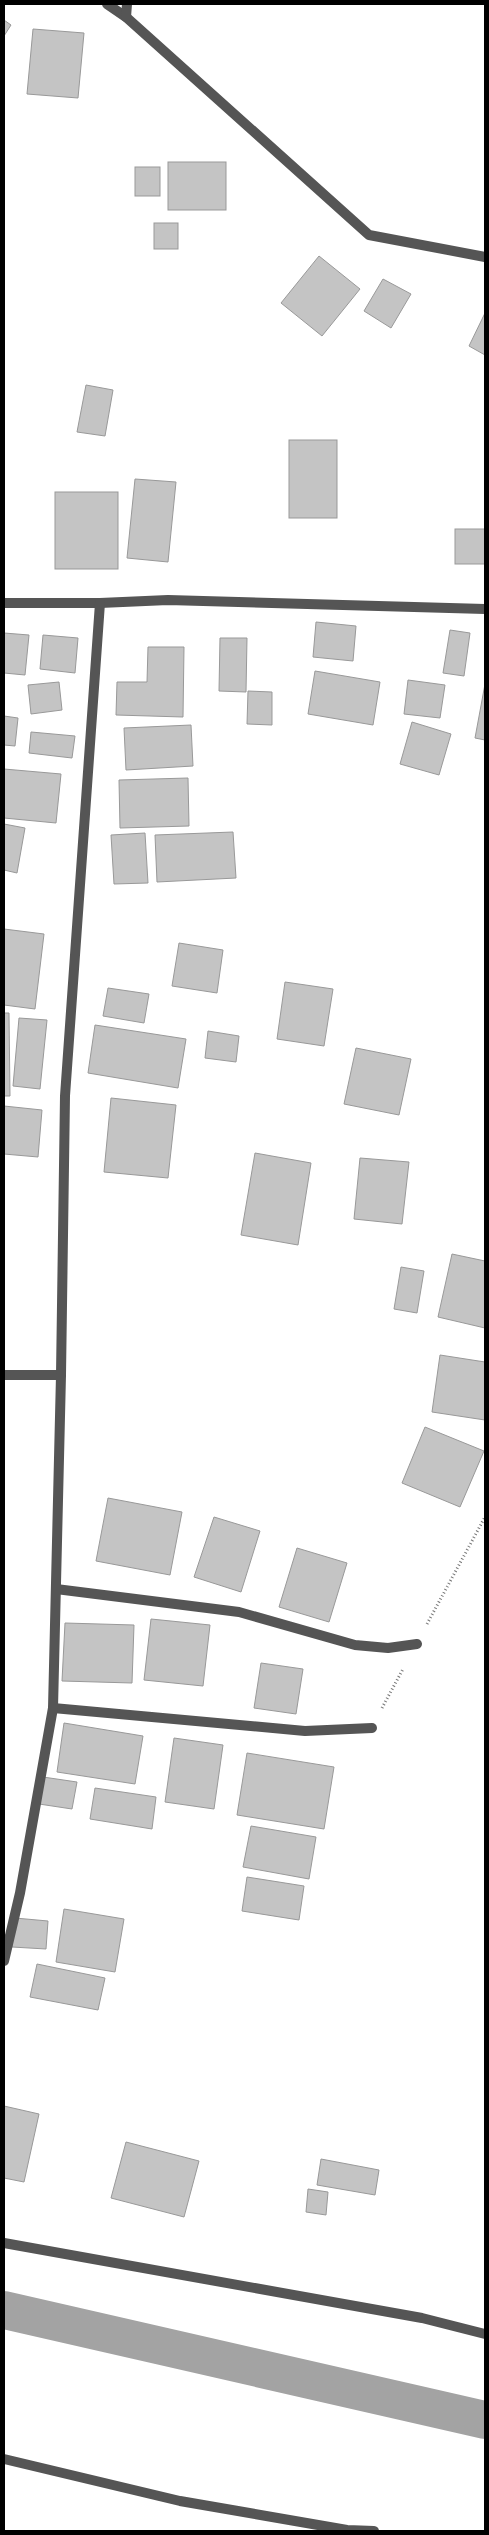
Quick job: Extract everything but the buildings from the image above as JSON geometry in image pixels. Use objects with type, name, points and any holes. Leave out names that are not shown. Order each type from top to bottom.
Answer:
[{"type":"street","points":[[107,4],[126,17],[368,236],[485,257]]},
{"type":"street","points":[[126,17],[127,4]]},
{"type":"street","points":[[4,603],[100,603],[168,600],[485,609]]},
{"type":"street","points":[[4,1961],[20,1893],[53,1708],[62,1375],[65,1096],[100,603]]},
{"type":"street","points":[[4,1375],[62,1375]]},
{"type":"street","points":[[56,1588],[239,1612],[355,1645],[388,1648],[417,1644]]},
{"type":"street","points":[[53,1708],[305,1731],[372,1728]]},
{"type":"street","points":[[4,2242],[422,2318],[485,2334]]},
{"type":"street","points":[[4,2460],[180,2501],[347,2530],[374,2531]]},
{"type":"waterway","points":[[4,2310],[485,2420]]}]
